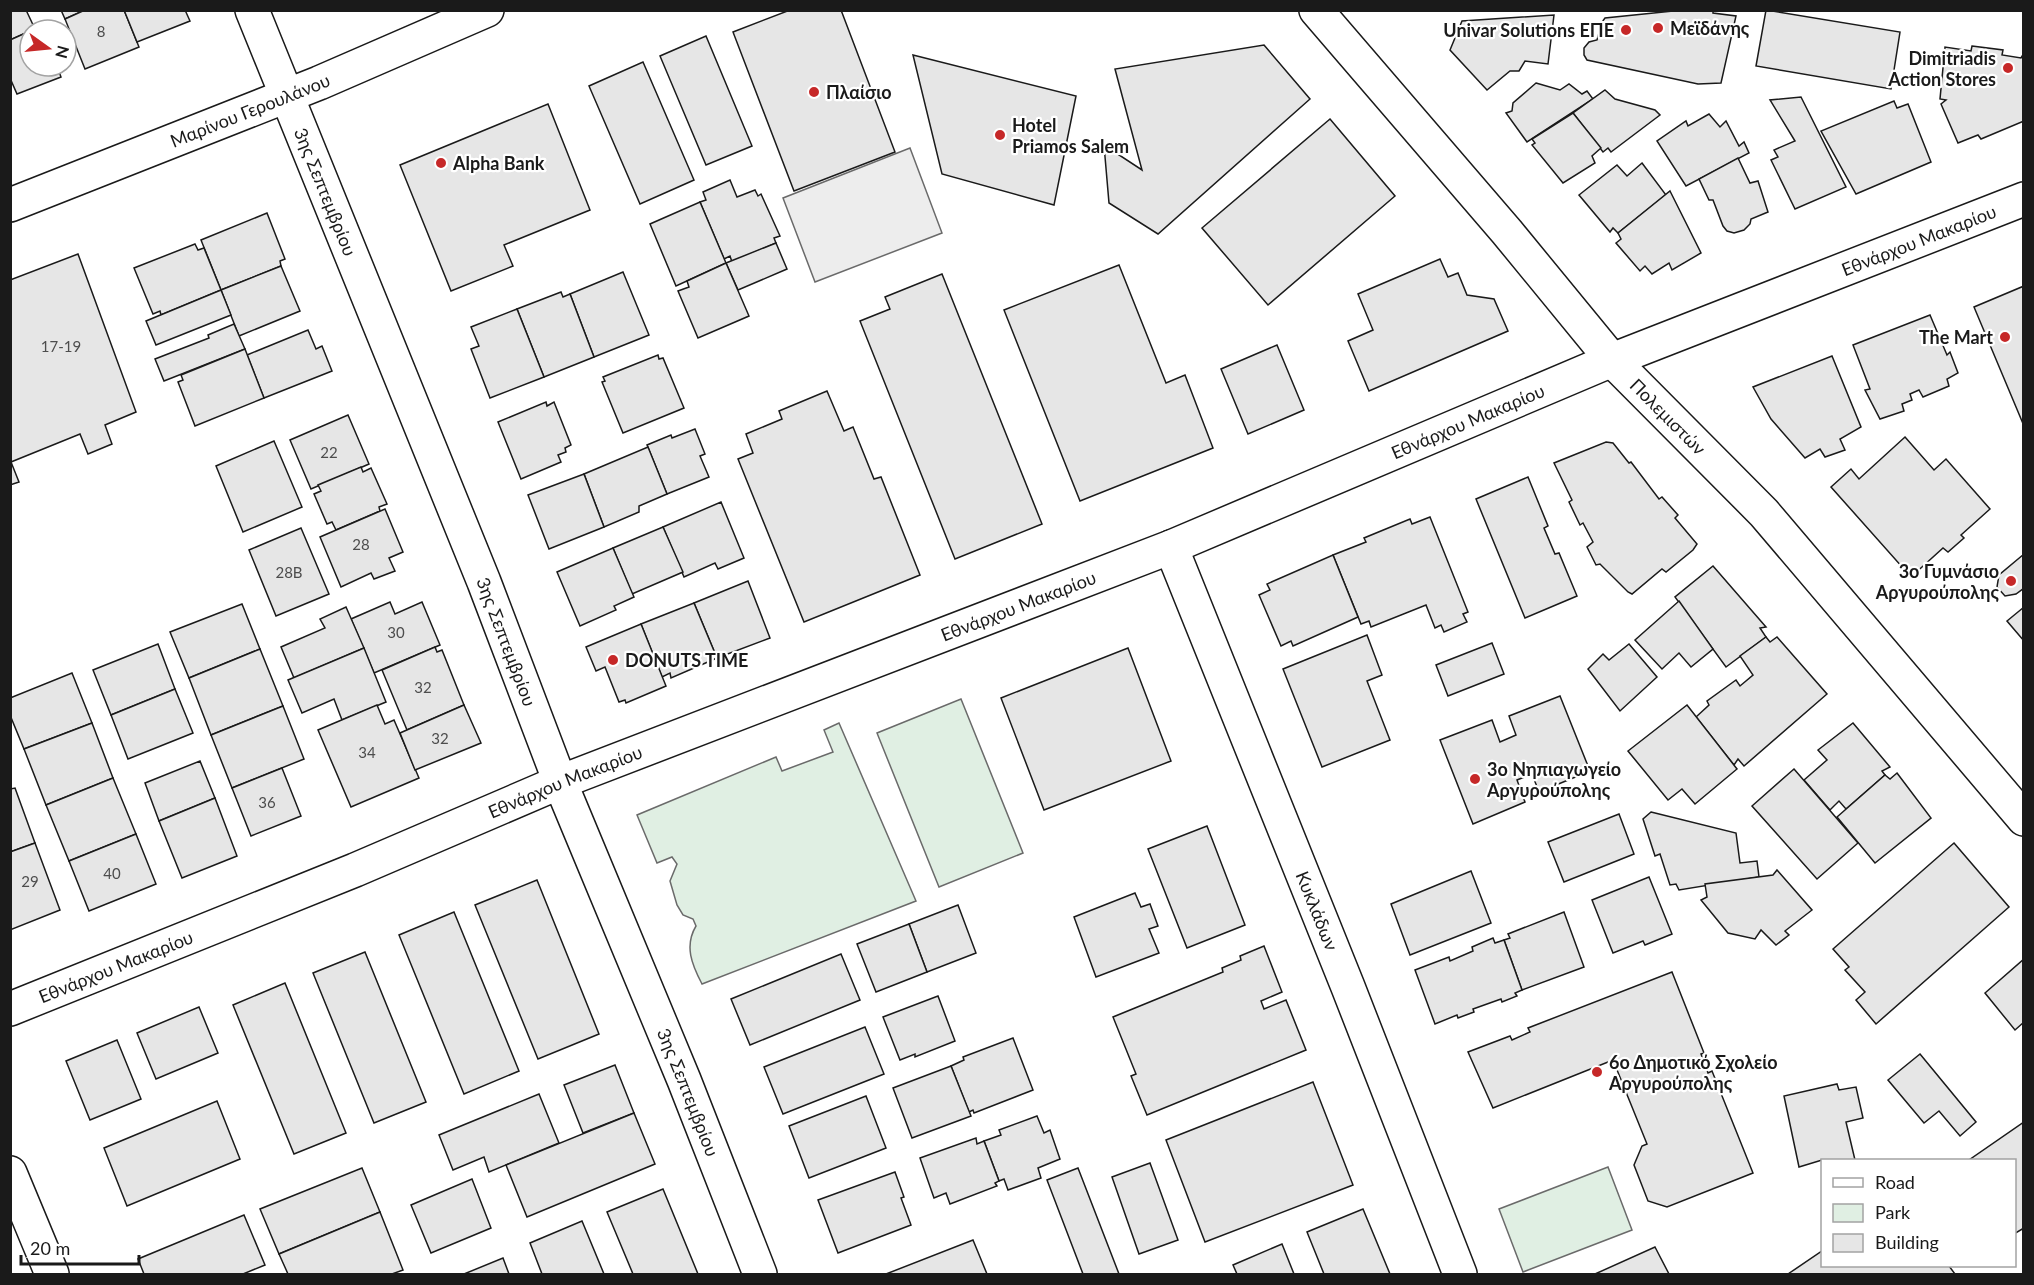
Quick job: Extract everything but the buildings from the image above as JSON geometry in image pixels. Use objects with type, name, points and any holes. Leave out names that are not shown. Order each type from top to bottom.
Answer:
[{"type":"street","name":"3ης Σεπτεμβρίου","points":[[252,10],[484,582],[560,782],[684,1080],[760,1275]]},
{"type":"street","name":"Μαρίνου Γερουλάνου","points":[[10,205],[286,95],[487,10]]},
{"type":"street","name":"Πολεμιστών","points":[[1316,10],[1507,232],[1612,360],[1764,513],[2024,819]]},
{"type":"street","name":"Εθνάρχου Μακαρίου","points":[[10,1009],[355,870],[560,782],[1171,547],[1612,360],[2024,199]]},
{"type":"street","name":"Κυκλάδων","points":[[1171,547],[1348,987],[1460,1275]]},
{"type":"street","points":[[10,1173],[52,1275]]},
{"type":"green space","points":[[961,699],[1023,853],[939,887],[877,733]]},
{"type":"green space","points":[[839,723],[916,901],[702,984],[695,970],[690,948],[692,933],[696,926],[693,919],[683,915],[677,905],[670,881],[677,864],[672,857],[657,863],[637,815],[776,757],[782,771],[833,752],[824,730]]},
{"type":"green space","points":[[1608,1167],[1632,1230],[1523,1272],[1499,1209]]},
{"type":"shaded area","points":[[910,148],[942,233],[815,282],[783,198]]},
{"type":"place","name":"Μεϊδάνης","points":[[1658,28]]},
{"type":"place","name":"Univar Solutions ΕΠΕ","points":[[1626,30]]},
{"type":"place","name":"Dimitriadis Action Stores","points":[[2008,68]]},
{"type":"place","name":"Πλαίσιο","points":[[814,92]]},
{"type":"place","name":"Hotel Priamos Salem","points":[[1000,135]]},
{"type":"place","name":"Alpha Bank","points":[[441,163]]},
{"type":"place","name":"The Mart","points":[[2005,337]]},
{"type":"place","name":"3ο Γυμνάσιο Αργυρούπολης","points":[[2011,581]]},
{"type":"place","name":"DONUTS TIME","points":[[613,660]]},
{"type":"place","name":"3ο Νηπιαγωγείο Αργυρούπολης","points":[[1475,779]]},
{"type":"place","name":"6ο Δημοτικό Σχολείο Αργυρούπολης","points":[[1597,1072]]}]
